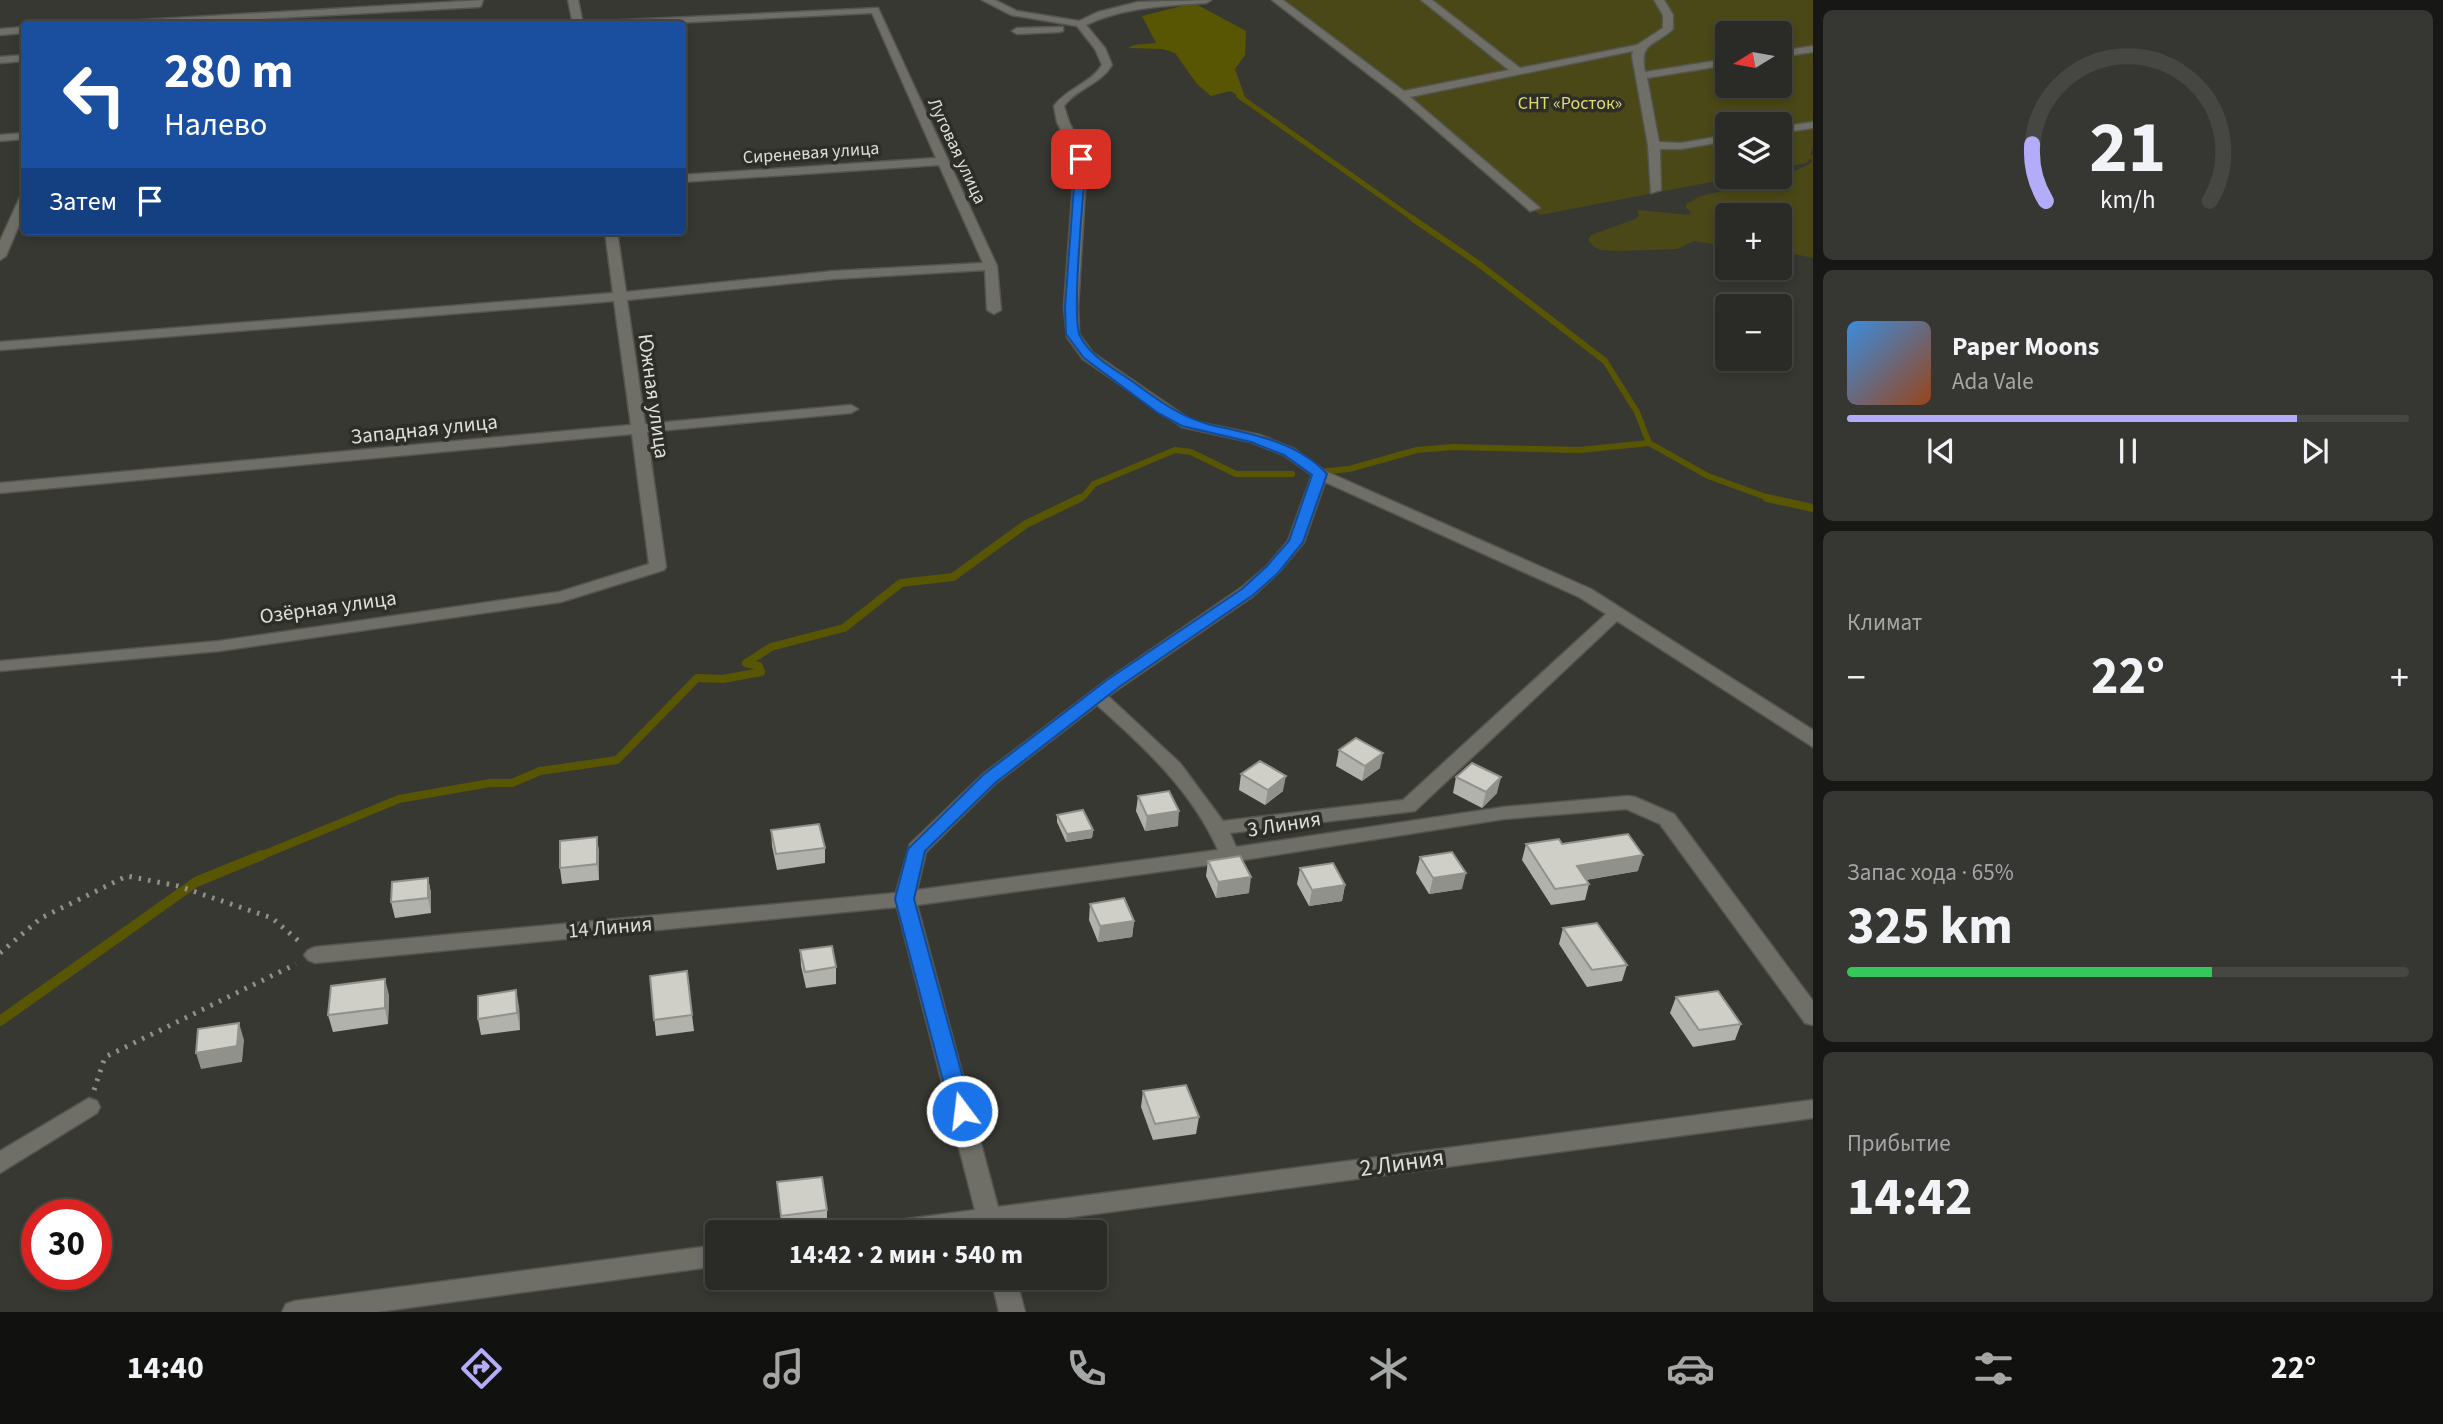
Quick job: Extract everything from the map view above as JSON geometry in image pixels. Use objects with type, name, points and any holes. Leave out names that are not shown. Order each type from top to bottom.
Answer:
[{"type":"street","points":[[179,21],[478,4],[478,0]]},
{"type":"street","points":[[573,0],[577,21]]},
{"type":"street","points":[[987,0],[1014,13],[1081,26],[1100,48],[1107,65],[1101,77],[1064,96],[1059,106],[1063,122],[1081,159],[1071,307],[1072,334],[1088,356],[1186,424],[1255,439],[1289,452],[1320,474],[1585,593],[1808,735],[1813,741]]},
{"type":"street","points":[[1017,30],[1081,26],[1101,14],[1138,5],[1206,0]]},
{"type":"street","points":[[1277,0],[1402,95],[1534,208]]},
{"type":"street","points":[[1426,0],[1518,72]]},
{"type":"street","points":[[1402,95],[1640,47],[1668,29],[1668,15],[1659,0]]},
{"type":"street","name":"Луговая улица","points":[[662,21],[874,10],[991,266],[994,310]]},
{"type":"street","points":[[0,32],[21,30]]},
{"type":"street","points":[[1640,47],[1637,56],[1654,145],[1656,190]]},
{"type":"street","points":[[1792,52],[1813,49]]},
{"type":"street","points":[[0,60],[21,58]]},
{"type":"street","points":[[1641,76],[1715,64]]},
{"type":"street","points":[[1792,128],[1813,125]]},
{"type":"street","points":[[0,138],[21,136]]},
{"type":"street","points":[[1654,145],[1681,145],[1715,140]]},
{"type":"street","name":"Сиреневая улица","points":[[686,179],[942,161]]},
{"type":"street","points":[[0,256],[21,208]]},
{"type":"street","name":"Южная улица","points":[[611,235],[618,298],[658,567]]},
{"type":"street","points":[[0,346],[618,298],[834,275],[991,266]]},
{"type":"street","name":"Западная улица","points":[[0,488],[852,409]]},
{"type":"street","points":[[991,1220],[905,899],[917,849],[989,779],[1097,696],[1247,592],[1272,570],[1296,542],[1320,474]]},
{"type":"street","name":"Озёрная улица","points":[[0,666],[219,646],[561,597],[658,567]]},
{"type":"street","points":[[1220,828],[1408,806],[1616,612]]},
{"type":"street","points":[[1097,696],[1161,753],[1196,793],[1220,828],[1230,855]]},
{"type":"street","name":"3 Линия","points":[[905,899],[1230,855],[1504,813],[1628,802],[1667,818],[1813,1017]]},
{"type":"street","name":"14 Линия","points":[[315,955],[905,899]]},
{"type":"street","points":[[0,1163],[89,1107]]},
{"type":"street","name":"2 Линия","points":[[1027,1220],[1813,1109]]},
{"type":"street","points":[[295,1312],[705,1257]]},
{"type":"street","points":[[1007,1290],[1012,1312]]},
{"type":"path","points":[[0,953],[41,918],[127,876],[178,886],[272,918],[315,955],[105,1057],[89,1107]]},
{"type":"green space","name":"СНТ «Росток»","points":[[1285,0],[1813,0],[1813,147],[1810,155],[1813,155],[1813,258],[1792,254],[1792,203],[1715,203],[1715,244],[1694,241],[1677,249],[1616,251],[1601,250],[1588,240],[1591,235],[1635,219],[1639,216],[1637,210],[1689,215],[1691,212],[1686,208],[1686,204],[1701,196],[1731,189],[1792,189],[1792,172],[1812,161],[1810,158],[1807,163],[1792,166],[1792,112],[1715,112],[1715,181],[1540,215]]},
{"type":"shaded area","points":[[1194,3],[1246,31],[1245,55],[1235,69],[1246,100],[1230,91],[1211,96],[1197,84],[1175,53],[1163,49],[1128,48],[1156,43],[1142,16]]},
{"type":"building","points":[[1356,738],[1383,753],[1365,766],[1339,750]]},
{"type":"building","points":[[1260,761],[1286,776],[1268,790],[1241,774]]},
{"type":"building","points":[[1472,763],[1501,777],[1486,792],[1456,777]]},
{"type":"building","points":[[1169,791],[1179,811],[1147,816],[1138,796]]},
{"type":"building","points":[[1083,810],[1093,830],[1067,834],[1057,815]]},
{"type":"building","points":[[819,824],[825,848],[776,854],[771,830]]},
{"type":"building","points":[[1628,834],[1643,855],[1577,866],[1589,884],[1555,889],[1526,844],[1559,839],[1562,844]]},
{"type":"building","points":[[597,837],[597,864],[560,868],[560,841]]},
{"type":"building","points":[[1452,852],[1466,873],[1433,878],[1420,857]]},
{"type":"building","points":[[1240,856],[1251,877],[1218,882],[1208,861]]},
{"type":"building","points":[[1333,863],[1345,885],[1312,890],[1300,868]]},
{"type":"building","points":[[428,878],[428,898],[391,902],[392,882]]},
{"type":"building","points":[[1124,898],[1134,921],[1100,926],[1090,904]]},
{"type":"building","points":[[1597,923],[1627,965],[1592,970],[1563,928]]},
{"type":"building","points":[[832,946],[836,967],[805,972],[800,950]]},
{"type":"building","points":[[687,971],[692,1015],[654,1020],[650,976]]},
{"type":"building","points":[[385,979],[385,1008],[328,1015],[331,986]]},
{"type":"building","points":[[516,990],[517,1013],[478,1019],[478,996]]},
{"type":"building","points":[[1718,991],[1741,1024],[1699,1030],[1676,997]]},
{"type":"building","points":[[239,1023],[237,1046],[196,1053],[198,1029]]},
{"type":"building","points":[[1186,1085],[1199,1117],[1155,1124],[1143,1091]]},
{"type":"building","points":[[822,1177],[827,1210],[781,1216],[777,1182]]},
{"type":"waterway","points":[[1239,96],[1415,220]]},
{"type":"waterway","points":[[1412,218],[1479,264],[1605,361],[1637,412],[1649,443]]},
{"type":"waterway","points":[[1327,471],[1349,469],[1417,450],[1453,447],[1580,450],[1649,443]]},
{"type":"waterway","points":[[1649,443],[1708,476],[1771,499]]},
{"type":"waterway","points":[[1080,498],[1094,484],[1175,450],[1191,452],[1236,474],[1292,474]]},
{"type":"waterway","points":[[258,857],[399,799],[490,783],[512,783],[540,771],[617,760],[697,678],[723,679],[761,672],[759,666],[746,663],[771,647],[844,628],[901,583],[953,577],[1026,524],[1080,498]]},
{"type":"waterway","points":[[1076,500],[1080,498]]},
{"type":"waterway","points":[[1771,499],[1813,508]]},
{"type":"waterway","points":[[0,1021],[196,882],[262,855]]},
{"type":"route","points":[[962,1111],[905,899],[917,849],[989,779],[1113,684],[1247,592],[1272,570],[1296,542],[1320,474],[1289,452],[1255,439],[1186,424],[1088,356],[1072,334],[1071,307],[1081,159]]}]
